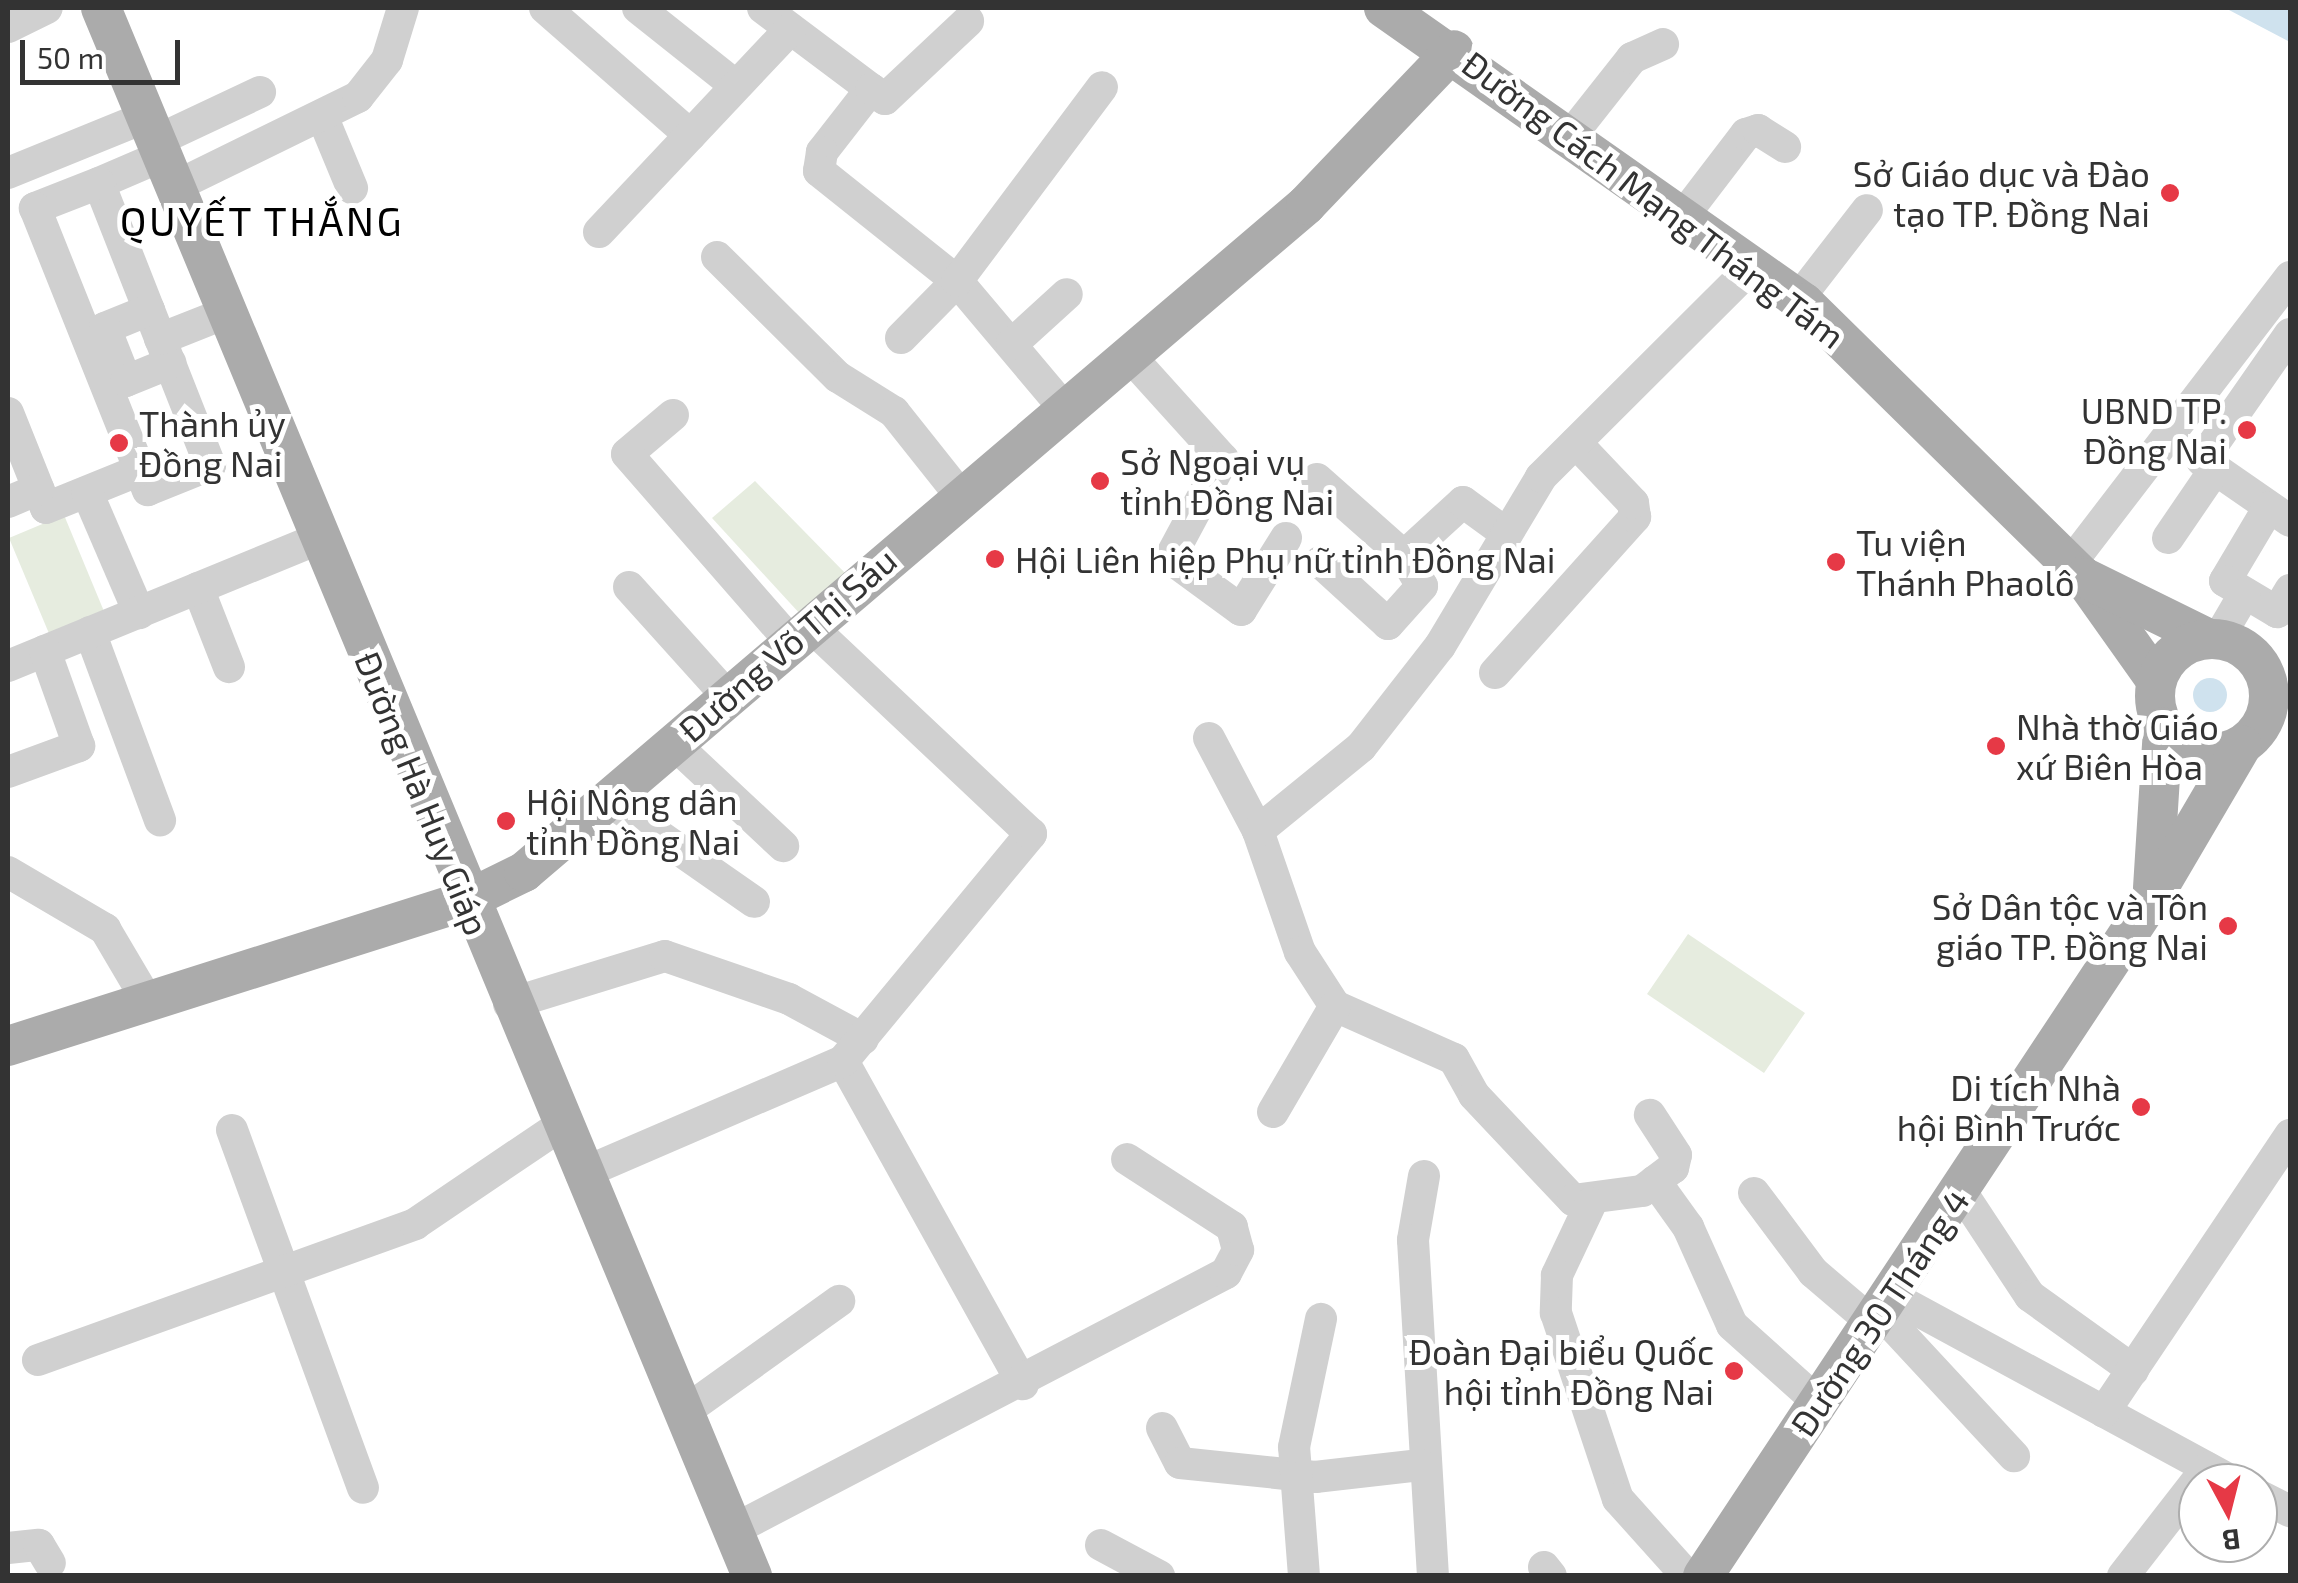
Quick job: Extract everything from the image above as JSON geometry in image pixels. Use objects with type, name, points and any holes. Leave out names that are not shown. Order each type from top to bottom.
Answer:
[{"type":"main road","name":"Đường Hà Huy Giáp","points":[[101,8],[560,1126],[752,1576]]},
{"type":"main road","name":"Đường Cách Mạng Tháng Tám","points":[[1384,8],[1454,50],[1798,298],[2076,570],[2156,680]]},
{"type":"main road","name":"Đường Võ Thị Sáu","points":[[8,1046],[467,900],[524,872],[960,495],[1346,169],[1454,50]]},
{"type":"main road","name":"Đường Cách Mạng Tháng Tám","points":[[2076,570],[2213,639]]},
{"type":"main road","points":[[2153,897],[2162,727],[2156,680],[2176,651],[2213,639],[2275,672],[2262,735],[2198,752],[2162,727]]},
{"type":"main road","name":"Đường 30 Tháng 4","points":[[1702,1576],[2262,735]]},
{"type":"street","points":[[8,27],[47,8]]},
{"type":"street","points":[[8,174],[322,118],[371,84],[403,8]]},
{"type":"street","points":[[545,8],[690,135]]},
{"type":"street","points":[[638,8],[736,86]]},
{"type":"street","points":[[764,8],[884,99],[969,12]]},
{"type":"street","points":[[599,232],[790,30]]},
{"type":"street","points":[[1572,134],[1632,58],[1663,44]]},
{"type":"street","points":[[901,338],[957,281],[1102,87]]},
{"type":"street","points":[[870,89],[822,152],[818,168],[957,281],[1064,408]]},
{"type":"street","points":[[160,338],[126,381],[106,359],[21,213],[99,182],[260,92]]},
{"type":"street","points":[[322,118],[352,188]]},
{"type":"street","points":[[1684,215],[1746,134],[1758,130],[1784,148]]},
{"type":"street","points":[[99,182],[160,338],[210,465],[148,490],[106,359],[105,328],[160,338],[226,314]]},
{"type":"street","points":[[1798,298],[1867,210]]},
{"type":"street","points":[[717,257],[838,376],[894,412],[960,495]]},
{"type":"street","points":[[1258,831],[1362,747],[1428,664],[1541,477],[1754,265]]},
{"type":"street","points":[[2076,570],[2290,277]]},
{"type":"street","points":[[1012,344],[1067,294]]},
{"type":"street","points":[[2290,334],[2202,460],[2280,514],[2225,581],[2277,612],[2290,590]]},
{"type":"street","points":[[1128,354],[1222,459],[1170,558],[1242,610],[1286,538]]},
{"type":"street","points":[[581,1174],[853,1050],[1031,834],[799,633],[627,454],[672,415]]},
{"type":"street","points":[[9,422],[46,508],[140,470]]},
{"type":"street","points":[[1495,673],[1635,518],[1633,504],[1576,443]]},
{"type":"street","points":[[2168,538],[2215,470]]},
{"type":"street","points":[[1316,479],[1404,556],[1422,586],[1388,624],[1320,562]]},
{"type":"street","points":[[8,502],[38,489]]},
{"type":"street","points":[[87,492],[138,612]]},
{"type":"street","points":[[1404,556],[1463,502],[1507,534]]},
{"type":"street","points":[[8,666],[318,539]]},
{"type":"street","points":[[629,587],[727,696]]},
{"type":"street","points":[[198,588],[229,667]]},
{"type":"street","points":[[2213,639],[2245,593]]},
{"type":"street","points":[[90,632],[160,820]]},
{"type":"street","points":[[8,772],[80,746],[45,651]]},
{"type":"street","points":[[1209,738],[1258,831],[1287,922],[1335,1006],[1454,1058],[1474,1096],[1549,1180],[1591,1203]]},
{"type":"street","points":[[673,743],[783,846]]},
{"type":"street","points":[[608,800],[754,902]]},
{"type":"street","points":[[8,872],[106,929],[148,1002]]},
{"type":"street","points":[[510,1004],[664,956],[789,999],[853,1050],[1023,1384]]},
{"type":"street","points":[[1273,1112],[1335,1006]]},
{"type":"street","points":[[1650,1115],[1678,1162],[1656,1181],[1591,1203],[1557,1274],[1556,1313],[1618,1499],[1687,1576]]},
{"type":"street","points":[[38,1360],[284,1276],[415,1224],[560,1126]]},
{"type":"street","points":[[232,1130],[363,1488]]},
{"type":"street","points":[[2104,1412],[2287,1151]]},
{"type":"street","points":[[733,1530],[1023,1384],[1226,1273],[1238,1242],[1221,1216],[1127,1160]]},
{"type":"street","points":[[1424,1176],[1414,1218],[1420,1465],[1434,1576]]},
{"type":"street","points":[[1656,1181],[1688,1227],[1732,1325],[1819,1403]]},
{"type":"street","points":[[1960,1190],[2030,1296],[2133,1370]]},
{"type":"street","points":[[1754,1193],[1812,1272],[1881,1310],[2104,1412],[2197,1463]]},
{"type":"street","points":[[684,1412],[839,1301]]},
{"type":"street","points":[[1881,1310],[2014,1456]]},
{"type":"street","points":[[1304,1576],[1293,1474],[1321,1319]]},
{"type":"street","points":[[1162,1428],[1180,1463],[1293,1474],[1420,1465]]},
{"type":"street","points":[[2124,1576],[2178,1520]]},
{"type":"street","points":[[8,1548],[39,1545],[50,1563]]},
{"type":"street","points":[[1101,1546],[1159,1576]]},
{"type":"shaded area","points":[[755,481],[847,575],[801,615],[712,518]]},
{"type":"shaded area","points":[[64,515],[108,621],[53,643],[9,538]]},
{"type":"shaded area","points":[[1688,934],[1805,1013],[1764,1073],[1647,994]]},
{"type":"water","points":[[2218,8],[2290,8],[2290,42],[2229,10]]},
{"type":"water","points":[[2210,678],[2222,683],[2227,695],[2222,707],[2210,712],[2198,707],[2193,695],[2198,683]]},
{"type":"place","name":"Sở Giáo dục và Đào tạo TP. Đồng Nai","points":[[2170,193]]},
{"type":"place","name":"UBND TP. Đồng Nai","points":[[2247,430]]},
{"type":"place","name":"Thành ủy Đồng Nai","points":[[119,443]]},
{"type":"place","name":"Sở Ngoại vụ tỉnh Đồng Nai","points":[[1100,481]]},
{"type":"place","name":"Hội Liên hiệp Phụ nữ tỉnh Đồng Nai","points":[[995,559]]},
{"type":"place","name":"Tu viện Thánh Phaolô","points":[[1836,562]]},
{"type":"place","name":"Nhà thờ Giáo xứ Biên Hòa","points":[[1996,746]]},
{"type":"place","name":"Hội Nông dân tỉnh Đồng Nai","points":[[506,821]]},
{"type":"place","name":"Sở Dân tộc và Tôn giáo TP. Đồng Nai","points":[[2228,926]]},
{"type":"place","name":"Di tích Nhà hội Bình Trước","points":[[2141,1107]]},
{"type":"place","name":"Đoàn Đại biểu Quốc hội tỉnh Đồng Nai","points":[[1734,1371]]},
{"type":"district","name":"QUYẾT THẮNG","points":[[262,220]]}]
